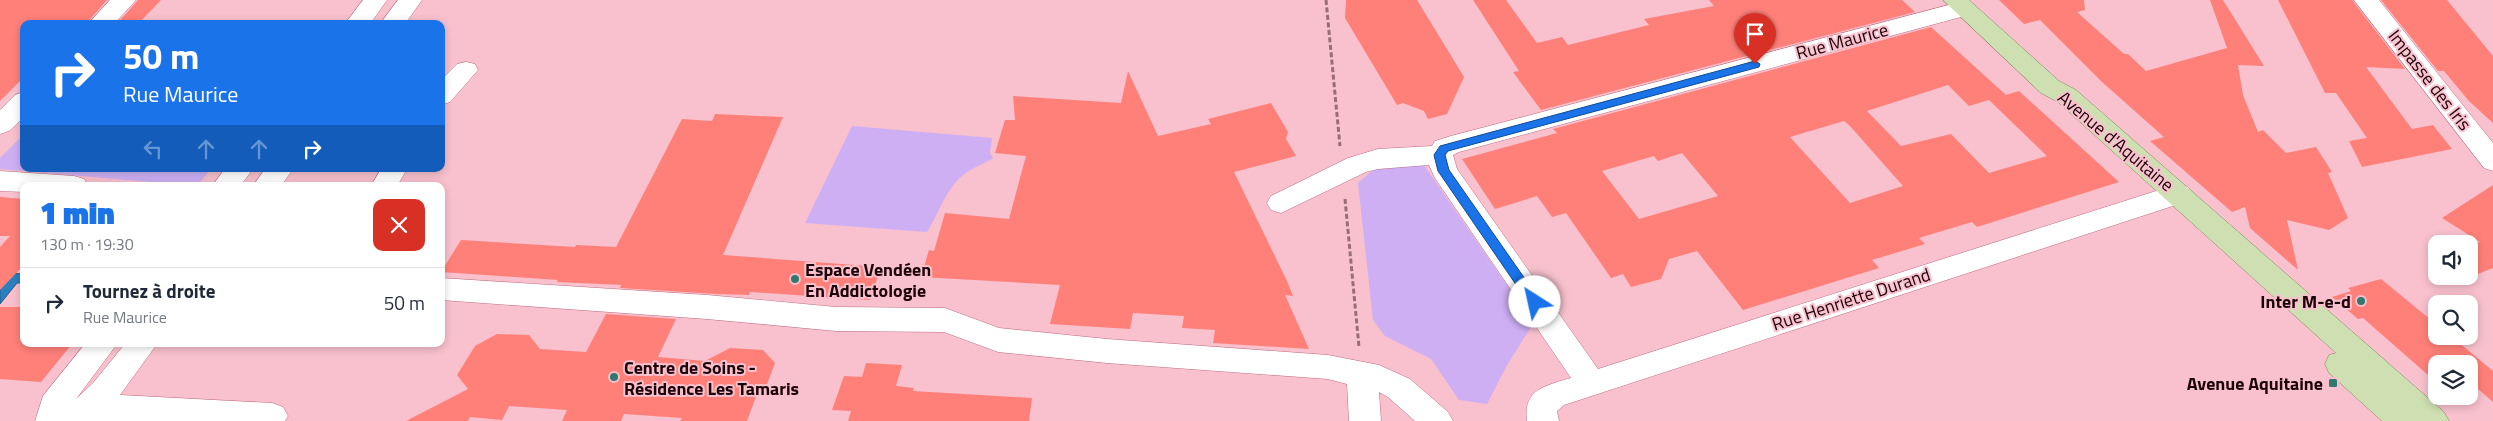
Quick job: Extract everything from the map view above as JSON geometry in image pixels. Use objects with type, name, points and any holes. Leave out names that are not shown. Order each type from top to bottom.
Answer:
[{"type":"main road","name":"Avenue d'Aquitaine","points":[[1960,4],[2050,87],[2057,100],[2168,197],[2433,421]]},
{"type":"main road","name":"Avenue d'Aquitaine","points":[[2168,197],[2403,421]]},
{"type":"street","points":[[104,20],[124,0]]},
{"type":"street","points":[[359,20],[375,0]]},
{"type":"street","points":[[395,20],[410,0]]},
{"type":"street","name":"Impasse des Iris","points":[[2366,0],[2493,161]]},
{"type":"street","name":"Rue Maurice","points":[[1440,155],[1444,148],[1451,145],[1960,4]]},
{"type":"street","points":[[445,92],[466,70]]},
{"type":"street","points":[[0,125],[20,105]]},
{"type":"street","points":[[1281,203],[1357,165],[1378,159],[1440,155],[1444,171],[1592,384]]},
{"type":"street","points":[[229,182],[237,172]]},
{"type":"street","points":[[269,182],[278,172]]},
{"type":"street","points":[[0,181],[20,182]]},
{"type":"street","name":"Rue Henriette Durand","points":[[1543,421],[1541,407],[1549,400],[1592,384],[2168,197]]},
{"type":"street","points":[[445,290],[697,306],[836,319],[945,320],[998,340],[1107,351],[1328,367],[1379,378],[1399,388],[1437,421]]},
{"type":"street","points":[[51,421],[54,405],[100,347]]},
{"type":"street","points":[[83,414],[139,347]]},
{"type":"street","points":[[1362,373],[1365,421]]},
{"type":"street","points":[[83,414],[272,416]]},
{"type":"shaded area","points":[[852,126],[992,138],[990,153],[993,158],[969,171],[956,182],[927,232],[805,223]]},
{"type":"shaded area","points":[[20,138],[20,171],[0,169],[0,158]]},
{"type":"shaded area","points":[[1380,164],[1424,165],[1518,301],[1531,327],[1506,367],[1487,404],[1459,400],[1431,359],[1385,336],[1373,320],[1358,183]]},
{"type":"shaded area","points":[[35,172],[209,172],[200,182],[151,182]]},
{"type":"water","points":[[8,273],[20,274],[20,283],[17,283],[0,304],[0,282]]},
{"type":"building","points":[[0,0],[107,0],[90,20],[20,20],[20,81],[0,101]]},
{"type":"building","points":[[138,0],[161,0],[142,20],[120,20]]},
{"type":"building","points":[[1346,0],[1417,0],[1464,77],[1447,114],[1428,119],[1424,111],[1403,103],[1397,105],[1345,18]]},
{"type":"building","points":[[1473,0],[1506,0],[1537,43],[1562,37],[1568,45],[1649,25],[1644,19],[1714,6],[1709,0],[1902,0],[1915,12],[1541,110],[1513,72],[1519,71]]},
{"type":"building","points":[[1999,0],[2084,0],[2085,10],[2077,12],[2146,71],[2227,48],[2210,0],[2223,0],[2264,66],[2238,65],[2243,95],[2258,132],[2263,130],[2286,153],[2316,147],[2332,172],[2328,173],[2348,218],[2329,230],[2287,220],[2298,270],[2250,228],[2245,207],[2232,212],[2150,141],[2164,137],[2102,82],[2040,20],[2024,24]]},
{"type":"building","points":[[2278,0],[2352,0],[2405,69],[2366,67],[2412,129],[2433,125],[2452,149],[2362,167],[2349,141],[2367,138],[2336,93],[2325,93]]},
{"type":"building","points":[[2381,0],[2447,0],[2493,56],[2493,123],[2469,101],[2444,71],[2438,71]]},
{"type":"building","points":[[1931,27],[2006,95],[2019,91],[2119,182],[1977,227],[1972,222],[1919,238],[1925,244],[1872,260],[1879,268],[1743,310],[1697,251],[1669,259],[1661,279],[1631,287],[1623,274],[1611,278],[1566,213],[1552,217],[1537,196],[1495,209],[1462,159],[1557,133],[1553,129]],"holes":[[[1948,85],[1969,106],[1989,100],[2047,156],[1989,173],[1951,134],[1901,146],[1867,111]],[[1844,121],[1903,186],[1850,203],[1790,137]],[[1682,153],[1718,196],[1639,219],[1602,171],[1654,156],[1658,161]]]},
{"type":"building","points":[[1128,71],[1158,136],[1211,124],[1208,119],[1271,103],[1288,132],[1286,139],[1296,156],[1234,172],[1287,281],[1293,296],[1285,295],[1309,349],[1213,343],[1215,330],[1182,328],[1184,316],[1133,313],[1130,329],[1050,324],[1060,285],[921,277],[929,250],[934,251],[945,213],[1009,219],[1026,156],[995,153],[1005,120],[1015,120],[1013,96],[1121,103]]},
{"type":"building","points":[[715,114],[783,117],[723,255],[881,267],[870,300],[750,292],[749,295],[716,294],[620,288],[621,285],[557,282],[558,280],[445,272],[445,266],[461,240],[575,247],[576,245],[616,247],[682,119],[712,121]]},
{"type":"building","points":[[2493,185],[2493,268],[2478,274],[2478,243],[2480,242],[2478,241],[2478,235],[2469,235],[2442,218]]},
{"type":"building","points":[[0,197],[20,199],[20,269],[0,290],[0,247],[10,236],[0,236]]},
{"type":"building","points":[[2381,279],[2428,317],[2428,345],[2462,345],[2474,355],[2428,355],[2428,375],[2363,318],[2358,319],[2332,297],[2351,291],[2348,288]]},
{"type":"building","points":[[0,307],[20,307],[20,347],[70,347],[41,382],[0,379]]},
{"type":"building","name":"Centre de Soins - Résidence Les Tamaris","points":[[606,314],[676,319],[658,357],[705,361],[730,348],[763,350],[775,363],[766,387],[757,394],[747,421],[680,421],[682,418],[624,414],[621,421],[562,421],[567,410],[509,406],[502,420],[470,417],[468,421],[406,421],[468,389],[457,375],[475,346],[497,334],[529,335],[540,349],[586,352]]},
{"type":"building","points":[[2478,358],[2493,371],[2493,402],[2478,389]]},
{"type":"building","points":[[866,363],[902,365],[896,386],[914,388],[913,391],[1032,398],[1029,421],[848,421],[851,411],[832,410],[844,376],[862,377]]},
{"type":"place","name":"Espace Vendéen En Addictologie","points":[[795,279]]},
{"type":"place","name":"Inter M-e-d","points":[[2361,301]]},
{"type":"place","name":"Centre de Soins - Résidence Les Tamaris","points":[[614,377]]},
{"type":"place","name":"Avenue Aquitaine","points":[[2333,383]]},
{"type":"route","points":[[1535,302],[1444,171],[1440,160],[1440,155],[1444,148],[1755,64]]}]
